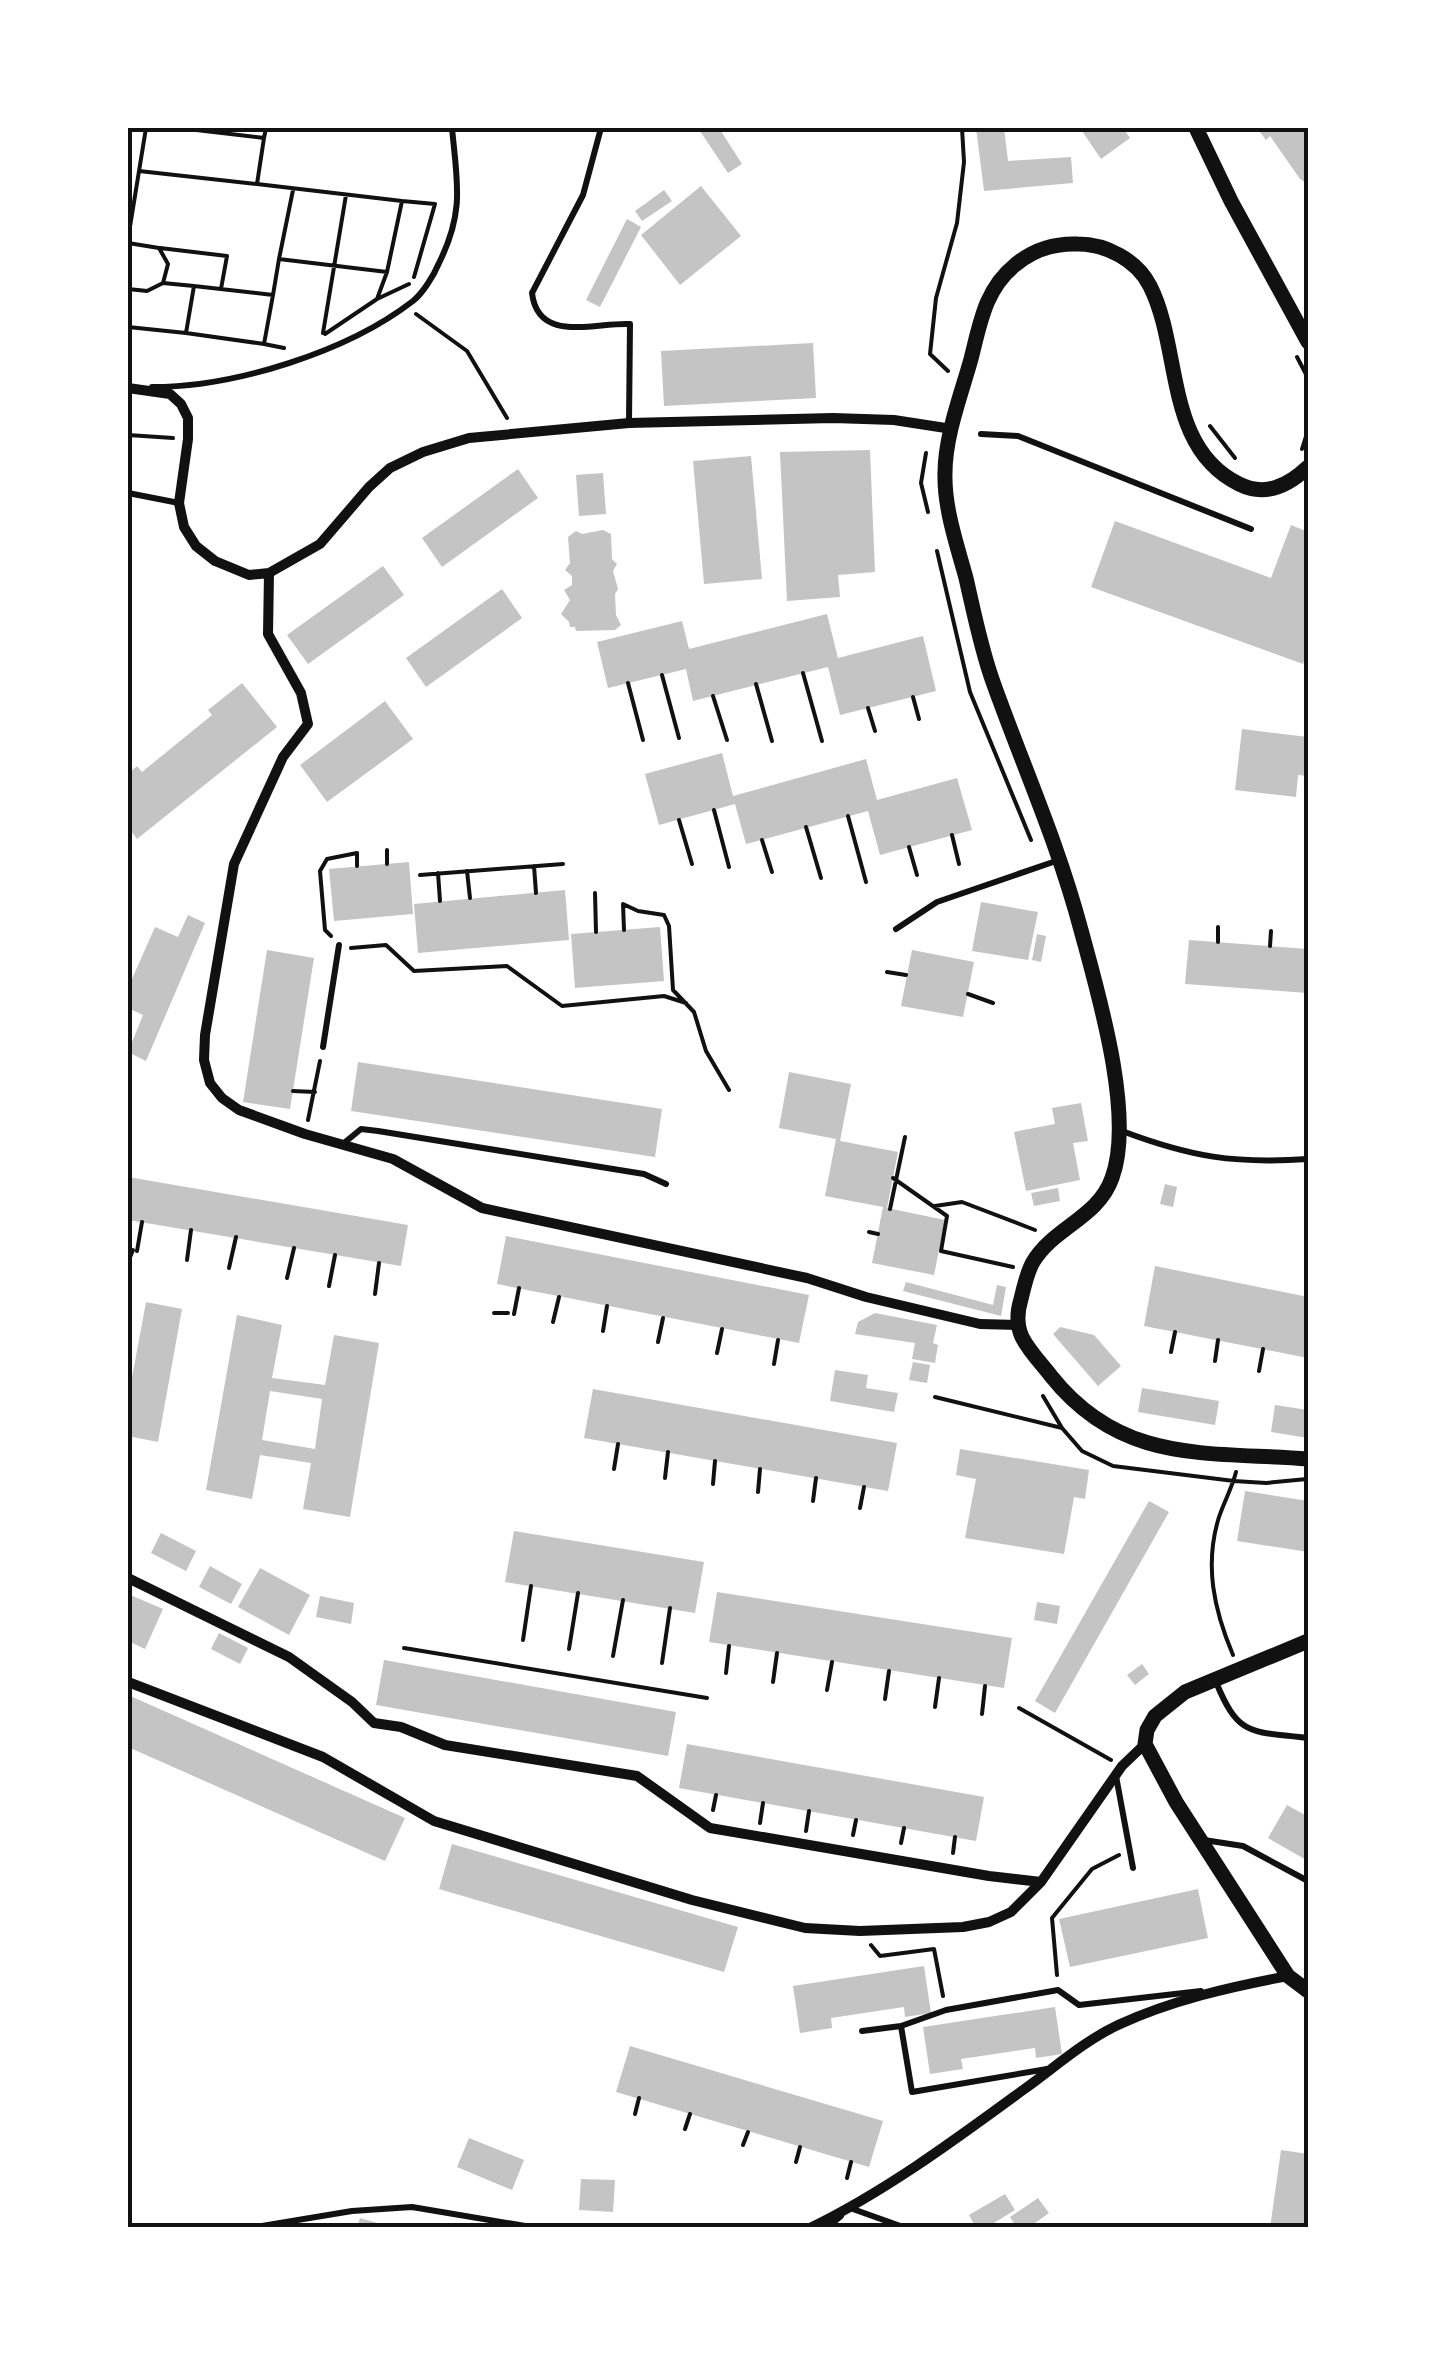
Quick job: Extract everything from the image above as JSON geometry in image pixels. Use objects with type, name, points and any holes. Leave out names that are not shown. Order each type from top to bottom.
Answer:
[{"type":"street","points":[[1196,128],[1308,342]]},
{"type":"street","points":[[1304,461],[1278,488],[1253,491],[1231,480],[1212,462],[1190,430],[1178,398],[1150,285],[1135,265],[1112,251],[1085,244],[1049,244],[1014,265],[987,297],[944,472],[990,676],[1062,859],[1096,985],[1121,1131],[1112,1180],[1098,1204],[1033,1262],[1018,1306],[1018,1326],[1024,1342],[1059,1386],[1086,1414],[1106,1427],[1148,1443],[1196,1454],[1308,1459]]},
{"type":"street","points":[[128,388],[170,394],[181,404],[188,418],[179,504],[184,527],[196,546],[215,561],[249,575],[269,573],[320,544],[390,468],[423,452],[469,438],[629,424],[833,418],[894,420],[952,428]]},
{"type":"street","points":[[269,573],[268,634],[302,693],[308,724],[283,756],[234,864],[205,1035],[204,1060],[210,1083],[222,1098],[240,1110],[304,1134],[393,1159],[482,1208],[789,1274],[980,1324],[1018,1326]]},
{"type":"street","points":[[128,1578],[289,1657],[352,1702],[374,1723],[401,1727],[445,1745],[637,1776],[710,1828],[1041,1882]]},
{"type":"street","points":[[1308,1640],[1185,1692],[1168,1704],[1148,1730],[1146,1744],[1201,1840],[1288,1976],[1308,1991]]},
{"type":"street","points":[[128,1682],[323,1757],[434,1822],[692,1900],[805,1928],[871,1931],[962,1927],[989,1922],[1011,1912],[1041,1882],[1119,1770],[1146,1744]]},
{"type":"street","points":[[810,2228],[851,2208],[1118,2025],[1218,1989],[1288,1976]]},
{"type":"lane","points":[[128,388],[188,387],[315,354],[416,299],[439,264],[460,192],[452,128]]},
{"type":"lane","points":[[600,128],[582,196],[532,293],[538,314],[556,327],[630,324],[629,424]]},
{"type":"lane","points":[[980,434],[1018,436],[1250,529]]},
{"type":"lane","points":[[128,493],[179,504]]},
{"type":"lane","points":[[896,929],[938,902],[1062,859]]},
{"type":"lane","points":[[322,1047],[339,945]]},
{"type":"lane","points":[[344,1143],[361,1130],[378,1131],[644,1174],[666,1184]]},
{"type":"lane","points":[[1121,1131],[1174,1151],[1250,1163],[1308,1159]]},
{"type":"lane","points":[[1215,1680],[1229,1715],[1242,1727],[1308,1738]]},
{"type":"lane","points":[[1119,1770],[1133,1868]]},
{"type":"lane","points":[[1201,1840],[1243,1846],[1308,1881]]},
{"type":"lane","points":[[862,2031],[901,2026],[946,2010],[1058,1990],[1079,2005],[1218,1989]]},
{"type":"lane","points":[[901,2026],[912,2092],[1054,2068]]},
{"type":"lane","points":[[250,2228],[412,2207],[537,2228]]},
{"type":"lane","points":[[827,2228],[851,2208],[906,2228]]},
{"type":"path","points":[[146,128],[128,241],[226,256],[221,289]]},
{"type":"path","points":[[180,128],[264,138]]},
{"type":"path","points":[[257,184],[266,128]]},
{"type":"path","points":[[952,358],[948,374],[930,354],[936,298],[958,222],[964,162],[962,128]]},
{"type":"path","points":[[139,171],[434,204],[412,283],[378,299],[322,336],[346,195]]},
{"type":"path","points":[[264,344],[293,189]]},
{"type":"path","points":[[378,299],[402,201]]},
{"type":"path","points":[[159,248],[168,264],[164,283]]},
{"type":"path","points":[[280,259],[387,272]]},
{"type":"path","points":[[128,289],[146,291],[164,283],[274,295]]},
{"type":"path","points":[[186,334],[194,286]]},
{"type":"path","points":[[405,305],[466,351],[492,390],[511,432]]},
{"type":"path","points":[[128,327],[315,354]]},
{"type":"path","points":[[1204,418],[1236,460]]},
{"type":"path","points":[[1304,461],[1308,430]]},
{"type":"path","points":[[128,435],[188,439]]},
{"type":"path","points":[[928,444],[921,483],[932,527]]},
{"type":"path","points":[[936,545],[970,692],[1042,866]]},
{"type":"path","points":[[803,673],[822,740]]},
{"type":"path","points":[[662,675],[680,738]]},
{"type":"path","points":[[628,684],[643,740]]},
{"type":"path","points":[[756,684],[772,741]]},
{"type":"path","points":[[713,696],[727,740]]},
{"type":"path","points":[[913,697],[919,719]]},
{"type":"path","points":[[868,708],[875,731]]},
{"type":"path","points":[[714,810],[729,867]]},
{"type":"path","points":[[848,816],[866,882]]},
{"type":"path","points":[[679,820],[692,864]]},
{"type":"path","points":[[806,828],[821,878]]},
{"type":"path","points":[[952,835],[959,864]]},
{"type":"path","points":[[762,840],[772,872]]},
{"type":"path","points":[[909,847],[917,875]]},
{"type":"path","points":[[387,850],[388,864]]},
{"type":"path","points":[[339,945],[326,930],[320,870],[327,860],[357,853],[357,866]]},
{"type":"path","points":[[420,874],[564,864]]},
{"type":"path","points":[[534,866],[536,893]]},
{"type":"path","points":[[468,871],[470,898]]},
{"type":"path","points":[[438,873],[440,901]]},
{"type":"path","points":[[595,892],[596,932]]},
{"type":"path","points":[[624,930],[624,904],[664,915],[670,926],[673,990],[694,1012],[706,1051],[729,1090]]},
{"type":"path","points":[[1218,927],[1218,942]]},
{"type":"path","points":[[1270,931],[1270,946]]},
{"type":"path","points":[[350,948],[386,944],[414,970],[507,966],[562,1006],[664,996],[686,1004]]},
{"type":"path","points":[[887,972],[906,975]]},
{"type":"path","points":[[968,994],[993,1003]]},
{"type":"path","points":[[304,1134],[322,1047]]},
{"type":"path","points":[[293,1090],[315,1092]]},
{"type":"path","points":[[890,1209],[904,1138]]},
{"type":"path","points":[[895,1178],[947,1216],[940,1251],[1018,1268],[1019,1257]]},
{"type":"path","points":[[935,1206],[962,1202],[1037,1231],[1028,1244]]},
{"type":"path","points":[[128,1262],[142,1222]]},
{"type":"path","points":[[187,1260],[191,1230]]},
{"type":"path","points":[[870,1232],[878,1234]]},
{"type":"path","points":[[229,1268],[236,1237]]},
{"type":"path","points":[[288,1278],[294,1248]]},
{"type":"path","points":[[329,1286],[334,1256]]},
{"type":"path","points":[[374,1294],[379,1263]]},
{"type":"path","points":[[494,1313],[511,1314],[519,1288]]},
{"type":"path","points":[[553,1322],[558,1297]]},
{"type":"path","points":[[603,1331],[607,1306]]},
{"type":"path","points":[[658,1342],[663,1318]]},
{"type":"path","points":[[717,1353],[722,1329]]},
{"type":"path","points":[[1171,1352],[1175,1332]]},
{"type":"path","points":[[774,1364],[778,1340]]},
{"type":"path","points":[[1216,1361],[1218,1340]]},
{"type":"path","points":[[1258,1370],[1262,1349]]},
{"type":"path","points":[[1307,1380],[1308,1371]]},
{"type":"path","points":[[1034,1382],[1062,1428]]},
{"type":"path","points":[[614,1470],[618,1444]]},
{"type":"path","points":[[665,1478],[668,1452]]},
{"type":"path","points":[[1239,1670],[1218,1614],[1211,1555],[1218,1520],[1242,1454]]},
{"type":"path","points":[[713,1484],[716,1461]]},
{"type":"path","points":[[758,1492],[760,1469]]},
{"type":"path","points":[[813,1501],[816,1478]]},
{"type":"path","points":[[860,1508],[864,1487]]},
{"type":"path","points":[[523,1640],[531,1586]]},
{"type":"path","points":[[569,1648],[578,1593]]},
{"type":"path","points":[[614,1656],[623,1600]]},
{"type":"path","points":[[662,1663],[670,1608]]},
{"type":"path","points":[[726,1673],[729,1646]]},
{"type":"path","points":[[404,1648],[708,1698]]},
{"type":"path","points":[[773,1682],[777,1653]]},
{"type":"path","points":[[827,1690],[832,1662]]},
{"type":"path","points":[[885,1699],[889,1671]]},
{"type":"path","points":[[935,1707],[939,1678]]},
{"type":"path","points":[[982,1714],[986,1686]]},
{"type":"path","points":[[1019,1708],[1119,1770]]},
{"type":"path","points":[[1058,1990],[1052,1918],[1092,1869],[1130,1849]]},
{"type":"path","points":[[880,1956],[934,1949],[946,2010]]},
{"type":"path","points":[[635,2114],[639,2098]]},
{"type":"path","points":[[686,2129],[690,2114]]},
{"type":"path","points":[[744,2145],[748,2132]]},
{"type":"path","points":[[796,2162],[800,2147]]},
{"type":"path","points":[[847,2178],[851,2162]]},
{"type":"building","points":[[698,128],[719,128],[742,164],[728,173]]},
{"type":"building","points":[[976,128],[1004,128],[1008,161],[1071,157],[1073,183],[984,191]]},
{"type":"building","points":[[1080,128],[1123,128],[1130,138],[1101,159]]},
{"type":"building","points":[[1257,128],[1308,128],[1308,184],[1300,179],[1270,136],[1266,140]]},
{"type":"building","points":[[701,186],[741,236],[680,285],[641,235]]},
{"type":"building","points":[[664,190],[672,201],[642,221],[635,211]]},
{"type":"building","points":[[627,219],[641,227],[600,307],[586,300]]},
{"type":"building","points":[[813,343],[816,398],[664,406],[661,351]]},
{"type":"building","points":[[870,450],[875,572],[838,575],[840,597],[787,601],[780,452]]},
{"type":"building","points":[[751,456],[762,579],[704,584],[693,461]]},
{"type":"building","points":[[518,469],[538,498],[442,567],[422,538]]},
{"type":"building","points":[[603,473],[606,514],[579,516],[576,475]]},
{"type":"building","points":[[1115,521],[1271,578],[1291,525],[1308,532],[1308,649],[1303,664],[1091,587]]},
{"type":"building","points":[[603,530],[611,534],[612,559],[617,564],[613,571],[618,589],[616,615],[621,625],[615,630],[576,631],[561,614],[570,600],[564,590],[572,585],[572,576],[565,570],[570,563],[568,537],[576,531],[582,534]]},
{"type":"building","points":[[383,566],[404,595],[308,664],[287,635]]},
{"type":"building","points":[[502,589],[522,618],[426,687],[406,658]]},
{"type":"building","points":[[827,614],[838,658],[923,636],[936,691],[840,715],[828,667],[693,701],[686,669],[608,688],[597,642],[682,621],[689,649]]},
{"type":"building","points":[[242,683],[277,727],[137,839],[128,827],[128,774],[137,766],[142,772],[212,715],[208,710]]},
{"type":"building","points":[[385,701],[413,739],[327,802],[300,765]]},
{"type":"building","points":[[1242,729],[1308,737],[1308,776],[1298,775],[1296,797],[1235,790]]},
{"type":"building","points":[[722,753],[733,796],[866,759],[877,800],[957,778],[972,830],[880,855],[868,811],[746,844],[735,804],[659,825],[645,774]]},
{"type":"building","points":[[409,862],[413,914],[334,921],[329,869]]},
{"type":"building","points":[[565,890],[569,940],[418,953],[414,904]]},
{"type":"building","points":[[981,902],[1038,912],[1028,960],[972,951]]},
{"type":"building","points":[[188,915],[205,923],[146,1061],[128,1052],[143,1015],[128,1008],[128,988],[155,927],[178,937]]},
{"type":"building","points":[[660,927],[664,981],[575,988],[571,934]]},
{"type":"building","points":[[1037,934],[1046,936],[1041,962],[1032,960]]},
{"type":"building","points":[[1189,940],[1308,949],[1308,993],[1185,984]]},
{"type":"building","points":[[267,950],[314,958],[290,1109],[243,1102]]},
{"type":"building","points":[[912,950],[974,962],[963,1017],[901,1006]]},
{"type":"building","points":[[358,1062],[662,1109],[655,1157],[351,1111]]},
{"type":"building","points":[[789,1072],[851,1084],[840,1141],[898,1152],[887,1208],[945,1220],[934,1275],[872,1263],[883,1207],[825,1196],[836,1139],[779,1128]]},
{"type":"building","points":[[1081,1103],[1088,1141],[1073,1143],[1080,1180],[1026,1191],[1014,1132],[1055,1124],[1052,1108]]},
{"type":"building","points":[[128,1177],[408,1225],[401,1266],[128,1220]]},
{"type":"building","points":[[1165,1184],[1177,1187],[1173,1207],[1160,1204]]},
{"type":"building","points":[[1058,1188],[1060,1201],[1034,1206],[1031,1193]]},
{"type":"building","points":[[506,1236],[809,1295],[799,1343],[497,1284]]},
{"type":"building","points":[[1155,1266],[1308,1297],[1308,1358],[1144,1326]]},
{"type":"building","points":[[906,1282],[993,1305],[997,1285],[1006,1287],[1001,1316],[903,1291]]},
{"type":"building","points":[[146,1302],[182,1309],[158,1442],[128,1436],[128,1399]]},
{"type":"building","points":[[875,1313],[937,1325],[933,1343],[938,1345],[935,1363],[912,1359],[915,1343],[855,1334],[858,1322]]},
{"type":"building","points":[[237,1315],[282,1325],[272,1378],[325,1385],[334,1335],[379,1343],[350,1517],[303,1509],[311,1463],[260,1455],[252,1499],[206,1490]],"holes":[[[270,1391],[322,1399],[315,1449],[262,1440]]]},
{"type":"building","points":[[1060,1327],[1094,1335],[1121,1366],[1098,1386],[1053,1334]]},
{"type":"building","points":[[913,1362],[930,1365],[927,1383],[909,1380]]},
{"type":"building","points":[[835,1370],[868,1375],[866,1388],[898,1393],[894,1412],[830,1401]]},
{"type":"building","points":[[1142,1388],[1219,1401],[1215,1425],[1138,1412]]},
{"type":"building","points":[[593,1389],[897,1443],[888,1491],[584,1438]]},
{"type":"building","points":[[1275,1405],[1308,1410],[1308,1438],[1271,1432]]},
{"type":"building","points":[[960,1449],[1089,1470],[1085,1499],[1074,1497],[1064,1554],[965,1538],[976,1479],[956,1475]]},
{"type":"building","points":[[1245,1491],[1308,1501],[1308,1552],[1237,1541]]},
{"type":"building","points":[[1149,1501],[1169,1512],[1055,1713],[1035,1701]]},
{"type":"building","points":[[514,1531],[704,1562],[695,1613],[505,1582]]},
{"type":"building","points":[[161,1533],[196,1551],[186,1571],[151,1553]]},
{"type":"building","points":[[210,1566],[242,1584],[231,1604],[199,1587]]},
{"type":"building","points":[[260,1568],[310,1595],[289,1635],[238,1607]]},
{"type":"building","points":[[717,1592],[1012,1638],[1004,1688],[709,1642]]},
{"type":"building","points":[[128,1594],[163,1609],[145,1649],[128,1641]]},
{"type":"building","points":[[320,1596],[354,1603],[351,1624],[316,1617]]},
{"type":"building","points":[[1037,1602],[1060,1606],[1057,1624],[1034,1620]]},
{"type":"building","points":[[219,1633],[248,1648],[240,1664],[211,1649]]},
{"type":"building","points":[[384,1660],[676,1712],[668,1756],[376,1705]]},
{"type":"building","points":[[1142,1664],[1149,1674],[1135,1685],[1127,1675]]},
{"type":"building","points":[[128,1695],[405,1818],[385,1861],[128,1747]]},
{"type":"building","points":[[687,1744],[984,1797],[976,1841],[679,1788]]},
{"type":"building","points":[[1287,1805],[1305,1815],[1308,1809],[1308,1861],[1268,1838]]},
{"type":"building","points":[[452,1844],[738,1927],[724,1972],[439,1889]]},
{"type":"building","points":[[1198,1889],[1208,1938],[1070,1967],[1059,1919]]},
{"type":"building","points":[[924,1966],[931,2013],[905,2017],[904,2007],[831,2018],[832,2028],[800,2033],[793,1986]]},
{"type":"building","points":[[1055,2007],[1062,2054],[1036,2058],[1035,2048],[961,2059],[963,2069],[930,2074],[923,2027]]},
{"type":"building","points":[[630,2046],[883,2121],[869,2167],[616,2092]]},
{"type":"building","points":[[469,2138],[524,2160],[512,2190],[457,2167]]},
{"type":"building","points":[[1281,2150],[1308,2154],[1308,2228],[1270,2228]]},
{"type":"building","points":[[581,2179],[615,2180],[613,2212],[579,2210]]},
{"type":"building","points":[[1005,2194],[1015,2210],[986,2228],[976,2228],[969,2215]]},
{"type":"building","points":[[1038,2198],[1049,2213],[1028,2228],[1017,2228],[1010,2217]]},
{"type":"building","points":[[360,2218],[388,2226],[388,2228],[357,2228]]}]
